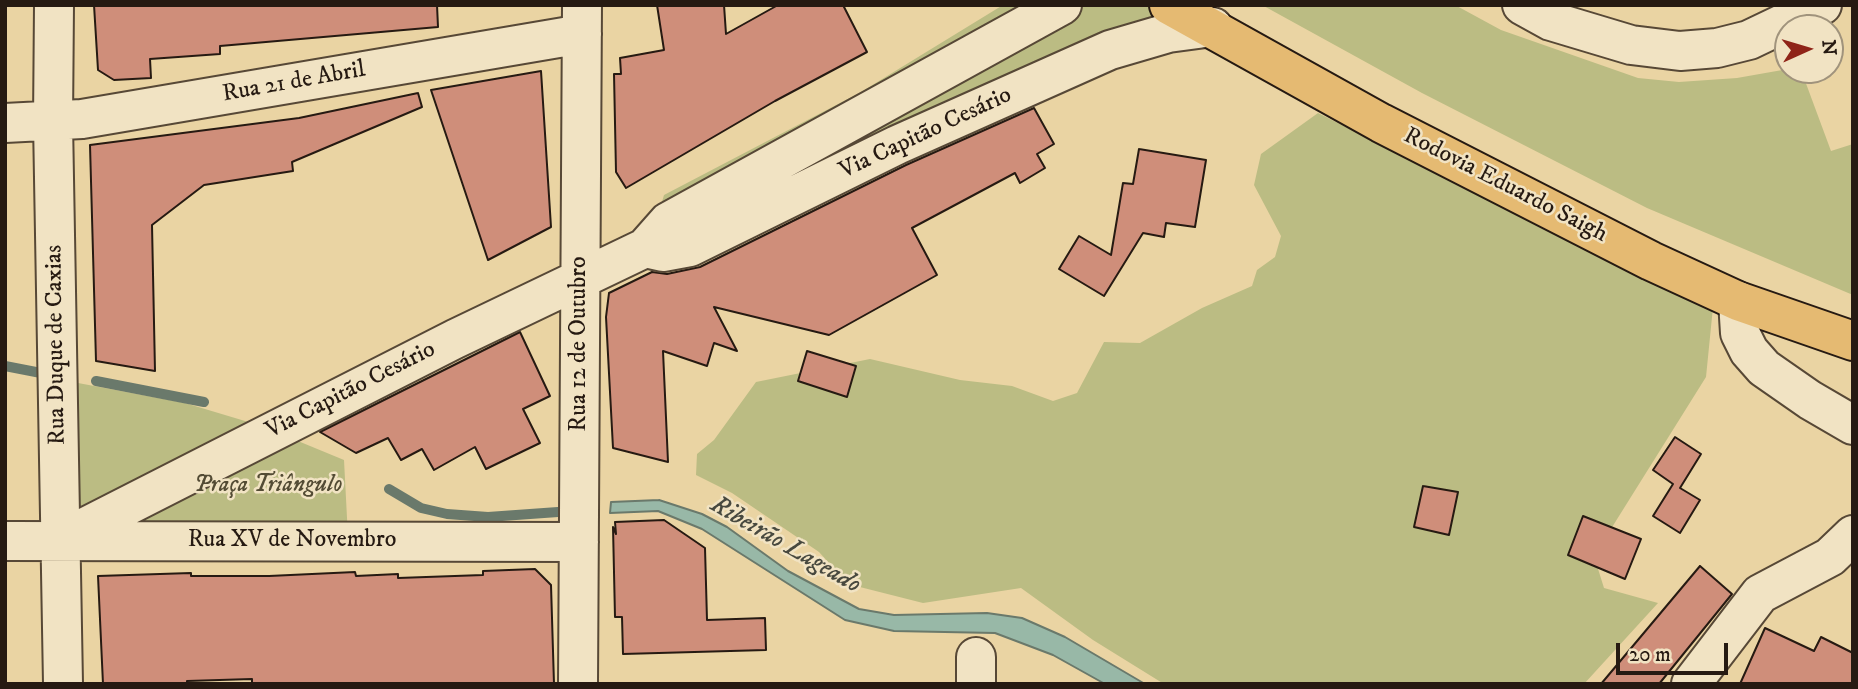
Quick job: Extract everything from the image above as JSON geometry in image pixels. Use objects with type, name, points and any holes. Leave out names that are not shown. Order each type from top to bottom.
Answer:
[{"type":"highway","name":"Rodovia Eduardo Saigh","points":[[1169,5],[1213,27],[1381,123],[1651,261],[1738,301],[1853,341]]},
{"type":"street","name":"Rua Duque de Caxias","points":[[54,5],[53,122],[63,684]]},
{"type":"street","name":"Via Capitão Cesário","points":[[60,540],[580,277],[645,248],[668,222],[1062,5]]},
{"type":"street","points":[[1522,5],[1551,21],[1631,45],[1680,51],[1717,48],[1749,40],[1822,5]]},
{"type":"street","name":"Rua 21 de Abril","points":[[5,123],[53,122],[582,20]]},
{"type":"street","name":"Rua 12 de Outubro","points":[[578,684],[582,20]]},
{"type":"street","name":"Via Capitão Cesário","points":[[645,248],[663,252],[690,247],[897,145],[1110,50],[1168,33],[1213,27]]},
{"type":"street","points":[[1738,301],[1741,333],[1749,351],[1764,368],[1810,400],[1853,425]]},
{"type":"street","points":[[1691,684],[1760,594],[1830,557],[1853,535]]},
{"type":"street","name":"Rua XV de Novembro","points":[[5,541],[579,542]]},
{"type":"green space","points":[[1003,5],[1167,5],[1199,25],[901,126],[685,218],[659,212],[664,195],[861,92]]},
{"type":"green space","points":[[1262,5],[1455,5],[1501,30],[1638,78],[1679,82],[1737,78],[1774,71],[1774,84],[1806,84],[1831,151],[1853,144],[1853,295],[1647,208],[1422,93]]},
{"type":"green space","points":[[1318,113],[1669,289],[1713,307],[1706,377],[1594,556],[1604,588],[1658,603],[1584,684],[1164,684],[1093,640],[1021,588],[923,603],[848,584],[819,552],[732,493],[696,475],[697,454],[714,440],[756,382],[870,359],[960,380],[1012,386],[1053,401],[1077,393],[1104,342],[1140,343],[1202,308],[1252,286],[1257,270],[1275,257],[1281,236],[1254,185],[1261,154]]},
{"type":"green space","points":[[62,380],[185,403],[255,424],[63,535]]},
{"type":"green space","name":"Praça Triângulo","points":[[264,427],[344,460],[348,537],[74,537]]},
{"type":"shaded area","points":[[659,500],[702,514],[727,527],[788,571],[859,609],[894,615],[987,613],[1022,618],[1065,637],[1145,684],[1105,684],[1053,655],[995,633],[894,631],[845,620],[702,529],[658,511],[610,513],[611,502]]},
{"type":"building","points":[[94,5],[437,5],[438,27],[220,46],[220,54],[150,59],[151,78],[114,80],[98,70]]},
{"type":"building","points":[[657,5],[724,5],[726,34],[778,5],[843,5],[867,52],[775,101],[626,188],[616,172],[614,74],[621,74],[620,58],[664,50]]},
{"type":"building","points":[[541,71],[551,227],[488,260],[431,90]]},
{"type":"building","points":[[418,93],[422,107],[292,162],[293,171],[204,185],[152,225],[155,371],[96,361],[90,145],[299,118]]},
{"type":"building","points":[[1034,108],[1054,144],[1037,154],[1045,168],[1020,183],[1015,173],[912,228],[937,275],[829,335],[714,307],[737,351],[714,343],[707,366],[663,351],[668,462],[613,448],[606,317],[609,293],[652,272],[667,274],[700,267],[906,165]]},
{"type":"building","points":[[1139,149],[1206,160],[1195,227],[1166,223],[1164,237],[1143,233],[1104,296],[1059,269],[1079,236],[1111,255],[1123,183],[1133,184]]},
{"type":"building","points":[[520,332],[550,396],[523,409],[540,443],[486,469],[475,447],[434,470],[422,449],[401,460],[388,438],[356,453],[320,432]]},
{"type":"building","points":[[807,351],[856,366],[847,397],[798,381]]},
{"type":"building","points":[[1675,437],[1701,454],[1680,488],[1700,500],[1680,533],[1653,516],[1673,484],[1653,470]]},
{"type":"building","points":[[1423,486],[1458,492],[1449,535],[1414,527]]},
{"type":"building","points":[[1583,516],[1641,539],[1625,579],[1568,555]]},
{"type":"building","points":[[664,520],[705,548],[707,620],[765,618],[766,650],[623,654],[622,617],[615,617],[613,527],[616,534],[615,522]]},
{"type":"building","points":[[1700,566],[1732,594],[1659,684],[1601,684]]},
{"type":"building","points":[[535,569],[551,585],[554,684],[252,684],[252,679],[187,681],[187,684],[103,684],[98,576],[191,573],[191,576],[269,576],[355,572],[356,576],[398,574],[398,578],[483,575],[483,571]]},
{"type":"building","points":[[1765,628],[1814,651],[1821,637],[1853,653],[1853,684],[1740,684]]},
{"type":"waterway","name":"Ribeirão Lageado","points":[[5,366],[41,373]]},
{"type":"waterway","name":"Ribeirão Lageado","points":[[96,381],[204,402]]},
{"type":"waterway","name":"Ribeirão Lageado","points":[[389,489],[421,508],[447,514],[488,517],[572,511]]}]
